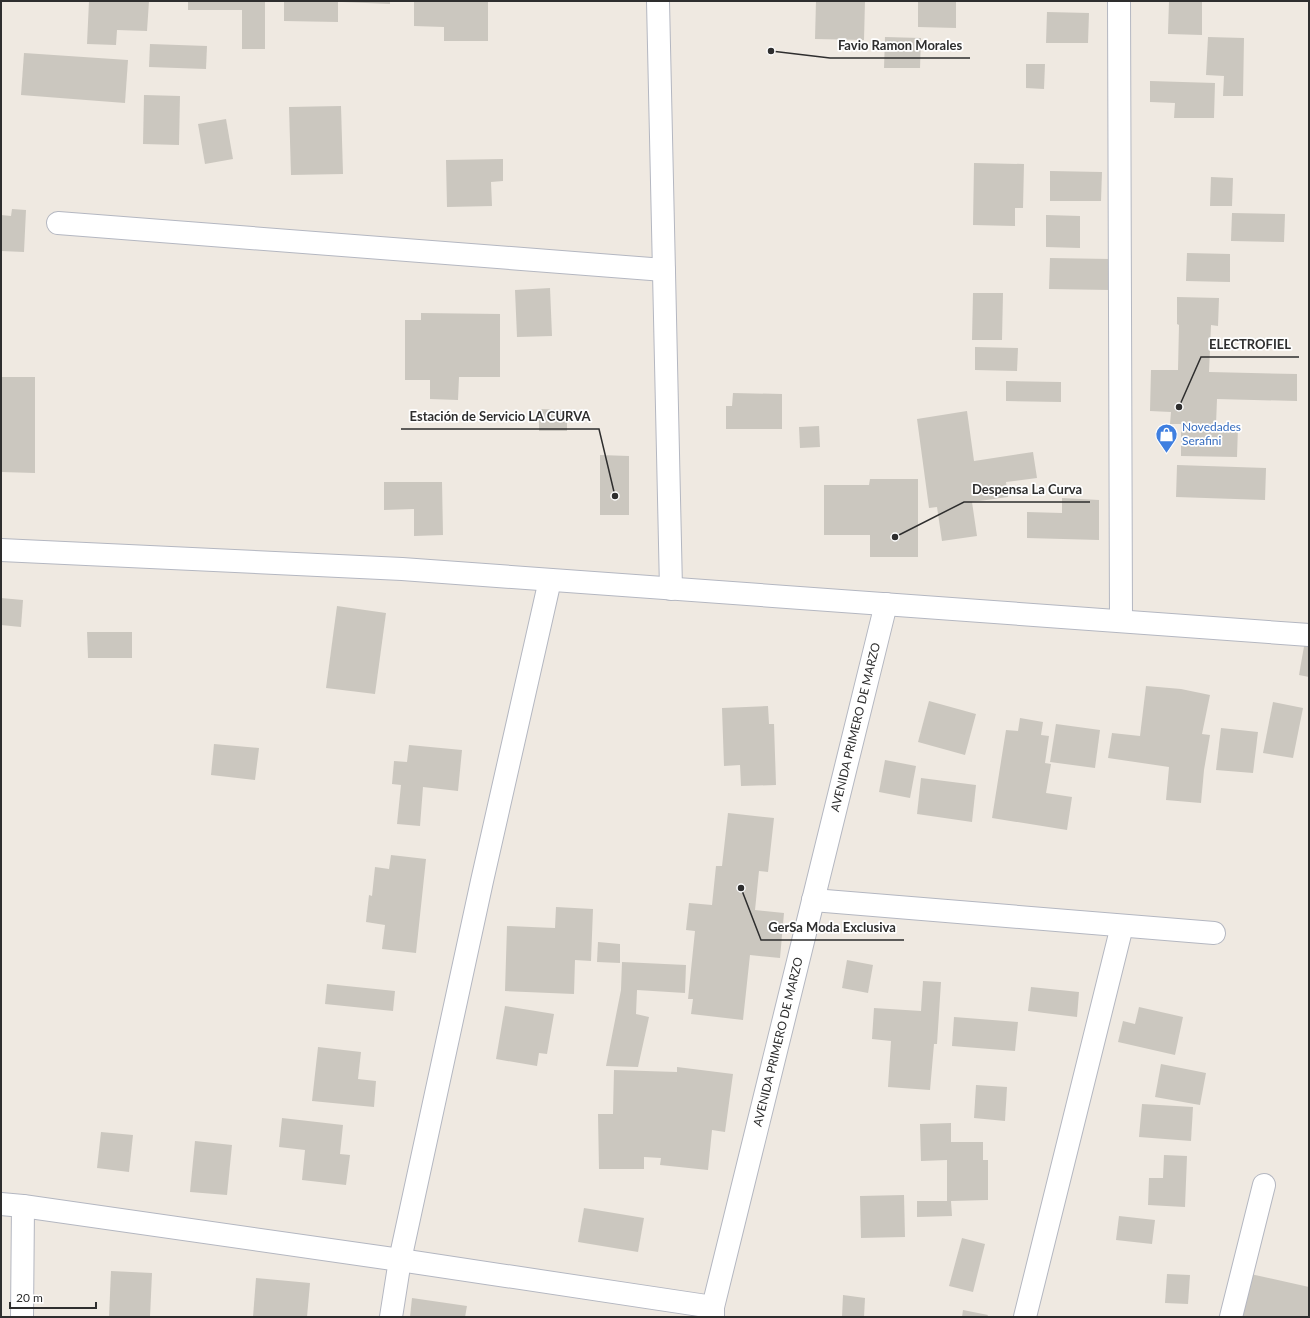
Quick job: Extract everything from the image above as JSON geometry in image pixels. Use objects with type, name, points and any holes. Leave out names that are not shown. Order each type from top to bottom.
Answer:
[{"type":"street","points":[[658,1],[671,588]]},
{"type":"street","points":[[1119,1],[1121,621]]},
{"type":"street","points":[[58,223],[664,270]]},
{"type":"street","points":[[1,550],[402,569],[1306,633]]},
{"type":"street","points":[[392,1317],[400,1260],[550,580]]},
{"type":"street","name":"AVENIDA PRIMERO DE MARZO","points":[[713,1312],[886,604]]},
{"type":"street","points":[[813,900],[1214,933]]},
{"type":"street","points":[[1025,1317],[1122,926]]},
{"type":"street","points":[[1231,1317],[1264,1185]]},
{"type":"street","points":[[1,1204],[400,1260],[713,1312]]},
{"type":"street","points":[[22,1317],[23,1206]]},
{"type":"building","points":[[89,1],[149,1],[147,31],[117,30],[116,45],[87,44]]},
{"type":"building","points":[[188,1],[265,1],[265,49],[242,49],[242,10],[188,10]]},
{"type":"building","points":[[284,1],[338,1],[338,22],[284,21]]},
{"type":"building","points":[[390,1],[390,4],[342,2]]},
{"type":"building","points":[[414,1],[488,1],[488,41],[444,41],[444,27],[414,26]]},
{"type":"building","points":[[816,1],[865,1],[864,40],[815,39]]},
{"type":"building","points":[[918,1],[956,1],[956,28],[918,27]]},
{"type":"building","points":[[1169,1],[1202,1],[1202,35],[1168,34]]},
{"type":"building","points":[[1047,12],[1089,13],[1088,43],[1046,43]]},
{"type":"building","points":[[885,37],[921,38],[920,68],[884,68]]},
{"type":"building","points":[[1208,37],[1244,38],[1243,96],[1223,96],[1224,76],[1206,75]]},
{"type":"building","points":[[150,44],[207,46],[206,69],[149,67]]},
{"type":"building","points":[[24,53],[128,60],[125,103],[21,95]]},
{"type":"building","points":[[1026,64],[1045,64],[1044,89],[1026,88]]},
{"type":"building","points":[[1150,81],[1215,83],[1214,118],[1174,118],[1175,103],[1150,102]]},
{"type":"building","points":[[144,95],[180,96],[179,145],[143,144]]},
{"type":"building","points":[[341,106],[343,174],[291,175],[289,107]]},
{"type":"building","points":[[226,119],[233,159],[205,164],[198,124]]},
{"type":"building","points":[[503,159],[503,181],[491,182],[492,206],[447,207],[446,160]]},
{"type":"building","points":[[974,163],[1024,164],[1023,208],[1015,208],[1015,226],[973,225]]},
{"type":"building","points":[[1050,171],[1102,172],[1101,201],[1050,201]]},
{"type":"building","points":[[1211,177],[1233,178],[1232,206],[1210,206]]},
{"type":"building","points":[[12,209],[26,210],[24,252],[1,251],[1,215],[11,216]]},
{"type":"building","points":[[1232,213],[1285,214],[1284,242],[1231,241]]},
{"type":"building","points":[[1046,215],[1080,216],[1080,248],[1046,247]]},
{"type":"building","points":[[1187,253],[1230,254],[1230,282],[1186,281]]},
{"type":"building","points":[[1050,258],[1110,259],[1110,290],[1049,289]]},
{"type":"building","points":[[550,288],[552,336],[517,337],[515,290]]},
{"type":"building","points":[[973,293],[1003,293],[1002,340],[972,340]]},
{"type":"building","points":[[1177,297],[1219,298],[1218,326],[1211,325],[1209,372],[1297,374],[1297,401],[1217,399],[1216,425],[1238,426],[1237,457],[1181,456],[1181,424],[1170,424],[1171,412],[1150,411],[1151,370],[1178,370],[1179,325],[1177,324]]},
{"type":"building","points":[[421,313],[500,314],[500,377],[459,377],[458,400],[430,399],[430,380],[405,380],[405,320],[421,320]]},
{"type":"building","points":[[975,347],[1018,348],[1017,371],[975,370]]},
{"type":"building","points":[[1,377],[35,377],[35,473],[1,472]]},
{"type":"building","points":[[1006,381],[1061,382],[1061,402],[1006,401]]},
{"type":"building","points":[[733,393],[782,394],[782,429],[726,429],[726,406],[732,406]]},
{"type":"building","points":[[539,409],[567,410],[567,431],[539,431]]},
{"type":"building","points":[[967,411],[974,461],[1033,452],[1037,478],[1006,482],[1008,497],[972,502],[977,536],[942,541],[937,507],[929,508],[917,419]]},
{"type":"building","points":[[819,426],[820,447],[800,448],[799,427]]},
{"type":"building","points":[[600,455],[629,456],[629,515],[600,515]]},
{"type":"building","points":[[1177,465],[1266,468],[1265,500],[1176,497]]},
{"type":"building","points":[[870,479],[918,479],[918,557],[870,557],[870,535],[824,535],[824,485],[869,485]]},
{"type":"building","points":[[384,482],[442,482],[443,535],[414,536],[414,509],[384,510]]},
{"type":"building","points":[[1062,498],[1099,500],[1099,540],[1027,538],[1027,512],[1062,513]]},
{"type":"building","points":[[1,598],[23,600],[21,627],[1,625]]},
{"type":"building","points":[[337,606],[386,613],[375,694],[326,688]]},
{"type":"building","points":[[87,632],[132,632],[132,658],[88,658]]},
{"type":"building","points":[[1306,635],[1309,636],[1309,677],[1299,675]]},
{"type":"building","points":[[1146,686],[1181,689],[1210,695],[1202,734],[1210,735],[1204,770],[1201,803],[1166,800],[1169,767],[1108,758],[1112,733],[1140,736]]},
{"type":"building","points":[[929,701],[976,714],[965,755],[918,742]]},
{"type":"building","points":[[1273,702],[1303,708],[1293,758],[1263,753]]},
{"type":"building","points":[[768,706],[769,724],[774,724],[776,785],[741,786],[740,765],[724,766],[722,708]]},
{"type":"building","points":[[1020,718],[1043,722],[1041,735],[1049,736],[1045,763],[1051,764],[1046,793],[1072,797],[1067,830],[992,818],[1006,730],[1018,731]]},
{"type":"building","points":[[1056,724],[1100,730],[1095,768],[1050,762]]},
{"type":"building","points":[[1221,728],[1258,732],[1253,773],[1216,770]]},
{"type":"building","points":[[214,744],[259,748],[255,780],[211,775]]},
{"type":"building","points":[[409,745],[462,750],[458,791],[423,787],[420,826],[397,824],[401,785],[392,784],[394,761],[407,762]]},
{"type":"building","points":[[885,760],[916,766],[910,798],[879,792]]},
{"type":"building","points":[[921,778],[976,785],[972,822],[917,814]]},
{"type":"building","points":[[728,813],[774,818],[768,872],[759,871],[755,910],[784,913],[780,958],[750,955],[743,1020],[691,1014],[693,999],[688,999],[695,931],[686,930],[689,903],[712,905],[716,866],[722,866]]},
{"type":"building","points":[[391,855],[426,859],[416,953],[382,949],[385,925],[366,922],[369,895],[372,896],[375,867],[389,869]]},
{"type":"building","points":[[556,907],[593,909],[591,961],[575,960],[574,994],[505,991],[507,926],[555,928]]},
{"type":"building","points":[[598,942],[620,944],[620,963],[597,962]]},
{"type":"building","points":[[847,960],[873,965],[868,993],[842,988]]},
{"type":"building","points":[[622,962],[686,965],[685,993],[637,990],[636,1014],[649,1017],[638,1067],[606,1066],[621,990]]},
{"type":"building","points":[[923,981],[941,982],[937,1044],[934,1044],[930,1090],[888,1087],[891,1041],[872,1039],[874,1008],[921,1011]]},
{"type":"building","points":[[327,984],[395,991],[393,1011],[325,1004]]},
{"type":"building","points":[[1031,987],[1079,992],[1077,1017],[1028,1011]]},
{"type":"building","points":[[505,1006],[554,1014],[547,1054],[539,1053],[537,1066],[496,1059]]},
{"type":"building","points":[[1139,1007],[1183,1017],[1175,1055],[1118,1042],[1123,1021],[1135,1024]]},
{"type":"building","points":[[954,1017],[1018,1022],[1015,1051],[952,1046]]},
{"type":"building","points":[[318,1047],[361,1052],[358,1079],[376,1081],[374,1107],[312,1101]]},
{"type":"building","points":[[1161,1064],[1206,1073],[1200,1105],[1155,1097]]},
{"type":"building","points":[[677,1067],[733,1074],[725,1132],[712,1130],[708,1170],[660,1165],[661,1158],[644,1157],[644,1169],[599,1169],[598,1114],[613,1114],[614,1070],[677,1072]]},
{"type":"building","points":[[976,1085],[1007,1087],[1005,1121],[974,1118]]},
{"type":"building","points":[[1142,1104],[1193,1107],[1191,1141],[1139,1137]]},
{"type":"building","points":[[282,1118],[343,1125],[340,1154],[350,1155],[346,1185],[302,1180],[305,1150],[279,1147]]},
{"type":"building","points":[[951,1123],[951,1142],[983,1142],[983,1160],[988,1160],[988,1200],[951,1201],[952,1216],[917,1217],[917,1201],[947,1201],[947,1160],[921,1161],[920,1124]]},
{"type":"building","points":[[101,1132],[133,1135],[129,1172],[97,1168]]},
{"type":"building","points":[[195,1141],[232,1145],[227,1195],[190,1192]]},
{"type":"building","points":[[1164,1155],[1187,1156],[1185,1207],[1148,1205],[1149,1178],[1163,1178]]},
{"type":"building","points":[[904,1195],[905,1237],[861,1238],[860,1196]]},
{"type":"building","points":[[584,1208],[644,1218],[638,1252],[578,1242]]},
{"type":"building","points":[[1119,1216],[1155,1220],[1152,1244],[1116,1240]]},
{"type":"building","points":[[962,1238],[985,1244],[973,1292],[949,1286]]},
{"type":"building","points":[[111,1271],[152,1273],[150,1317],[109,1317]]},
{"type":"building","points":[[1246,1273],[1309,1287],[1309,1317],[1236,1317]]},
{"type":"building","points":[[1167,1274],[1190,1275],[1188,1304],[1165,1303]]},
{"type":"building","points":[[256,1278],[310,1283],[307,1317],[253,1317]]},
{"type":"building","points":[[843,1295],[865,1298],[864,1317],[842,1317]]},
{"type":"building","points":[[412,1298],[467,1306],[465,1317],[410,1317]]},
{"type":"building","points":[[963,1310],[988,1315],[987,1317],[962,1317]]},
{"type":"place","name":"Favio Ramon Morales","points":[[771,51]]},
{"type":"place","name":"ELECTROFIEL","points":[[1179,407]]},
{"type":"place","name":"Novedades Serafini","points":[[1167,454]]},
{"type":"place","name":"Estación de Servicio LA CURVA","points":[[615,496]]},
{"type":"place","name":"Despensa La Curva","points":[[895,537]]},
{"type":"place","name":"GerSa Moda Exclusiva","points":[[741,888]]}]
